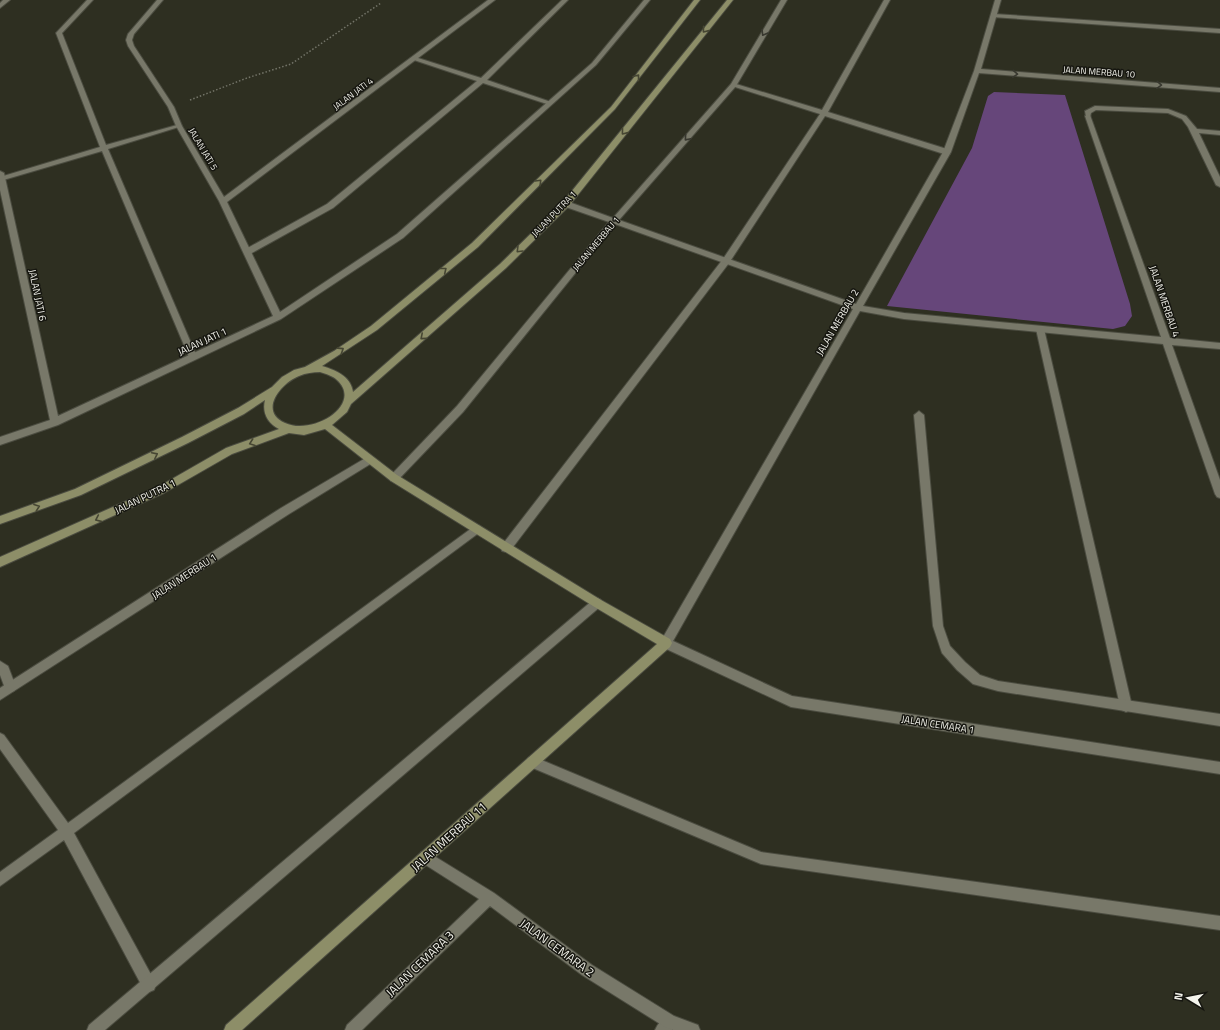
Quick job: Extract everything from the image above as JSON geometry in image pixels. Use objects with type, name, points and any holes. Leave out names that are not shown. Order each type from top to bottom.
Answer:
[{"type":"main road","points":[[308,370],[337,353],[374,328],[474,245],[613,108],[698,0]]},
{"type":"main road","name":"JALAN PUTRA 1","points":[[349,401],[503,266],[566,204],[730,0]]},
{"type":"main road","points":[[0,520],[78,492],[185,440],[241,411],[294,374],[308,370],[321,369],[333,372],[341,376],[347,383],[350,392],[349,401],[340,414],[326,425],[301,431],[289,429],[279,425],[272,418],[268,410],[268,400],[273,390]]},
{"type":"main road","points":[[326,425],[394,478],[506,548],[666,643]]},
{"type":"main road","name":"JALAN PUTRA 1","points":[[0,562],[160,490],[229,451],[289,429]]},
{"type":"main road","name":"JALAN MERBAU 11","points":[[231,1030],[666,643]]},
{"type":"street","points":[[0,6],[7,0]]},
{"type":"street","points":[[90,0],[59,33],[104,148],[193,357]]},
{"type":"street","name":"JALAN JATI 5","points":[[160,0],[135,28],[129,40],[131,46],[171,108],[179,126],[223,201],[278,317]]},
{"type":"street","name":"JALAN JATI 4","points":[[223,201],[416,59],[492,0]]},
{"type":"street","points":[[247,252],[330,206],[482,81],[566,0]]},
{"type":"street","name":"JALAN JATI 1","points":[[0,441],[55,422],[278,317],[400,236],[594,64],[647,0]]},
{"type":"street","name":"JALAN MERBAU 1","points":[[394,478],[460,409],[614,221],[734,85],[784,0]]},
{"type":"street","points":[[506,548],[726,261],[824,113],[887,0]]},
{"type":"street","name":"JALAN MERBAU 2","points":[[666,643],[947,152],[977,71],[998,0]]},
{"type":"street","points":[[994,16],[1220,31]]},
{"type":"street","points":[[416,59],[549,103]]},
{"type":"street","name":"JALAN MERBAU 10","points":[[977,71],[1220,90]]},
{"type":"street","points":[[734,85],[947,152]]},
{"type":"street","name":"JALAN MERBAU 4","points":[[1194,131],[1187,118],[1175,112],[1095,108],[1087,112],[1220,494]]},
{"type":"street","points":[[0,177],[179,126]]},
{"type":"street","points":[[1194,131],[1220,133]]},
{"type":"street","points":[[1194,131],[1220,185]]},
{"type":"street","name":"JALAN JATI 6","points":[[0,177],[55,422]]},
{"type":"street","points":[[566,204],[858,308],[904,316],[1220,346]]},
{"type":"street","points":[[1040,329],[1126,706]]},
{"type":"street","points":[[919,415],[938,626],[946,648],[961,666],[977,680],[998,686],[1220,720]]},
{"type":"street","name":"JALAN MERBAU 1","points":[[0,694],[285,511],[369,460]]},
{"type":"street","points":[[0,880],[476,529]]},
{"type":"street","points":[[94,1030],[149,985],[597,603]]},
{"type":"street","name":"JALAN CEMARA 1","points":[[666,643],[790,701],[1220,768]]},
{"type":"street","points":[[0,666],[4,670],[10,687]]},
{"type":"street","points":[[0,738],[66,832],[149,985]]},
{"type":"street","points":[[532,762],[761,858],[1220,923]]},
{"type":"street","name":"JALAN CEMARA 2","points":[[426,857],[489,898],[666,1026],[693,1030]]},
{"type":"street","name":"JALAN CEMARA 3","points":[[352,1030],[489,898]]},
{"type":"path","points":[[171,108],[247,78],[291,64],[381,3]]},
{"type":"shaded area","points":[[994,92],[1065,95],[1130,304],[1132,316],[1125,326],[1113,329],[887,306],[972,148],[988,96]]}]
